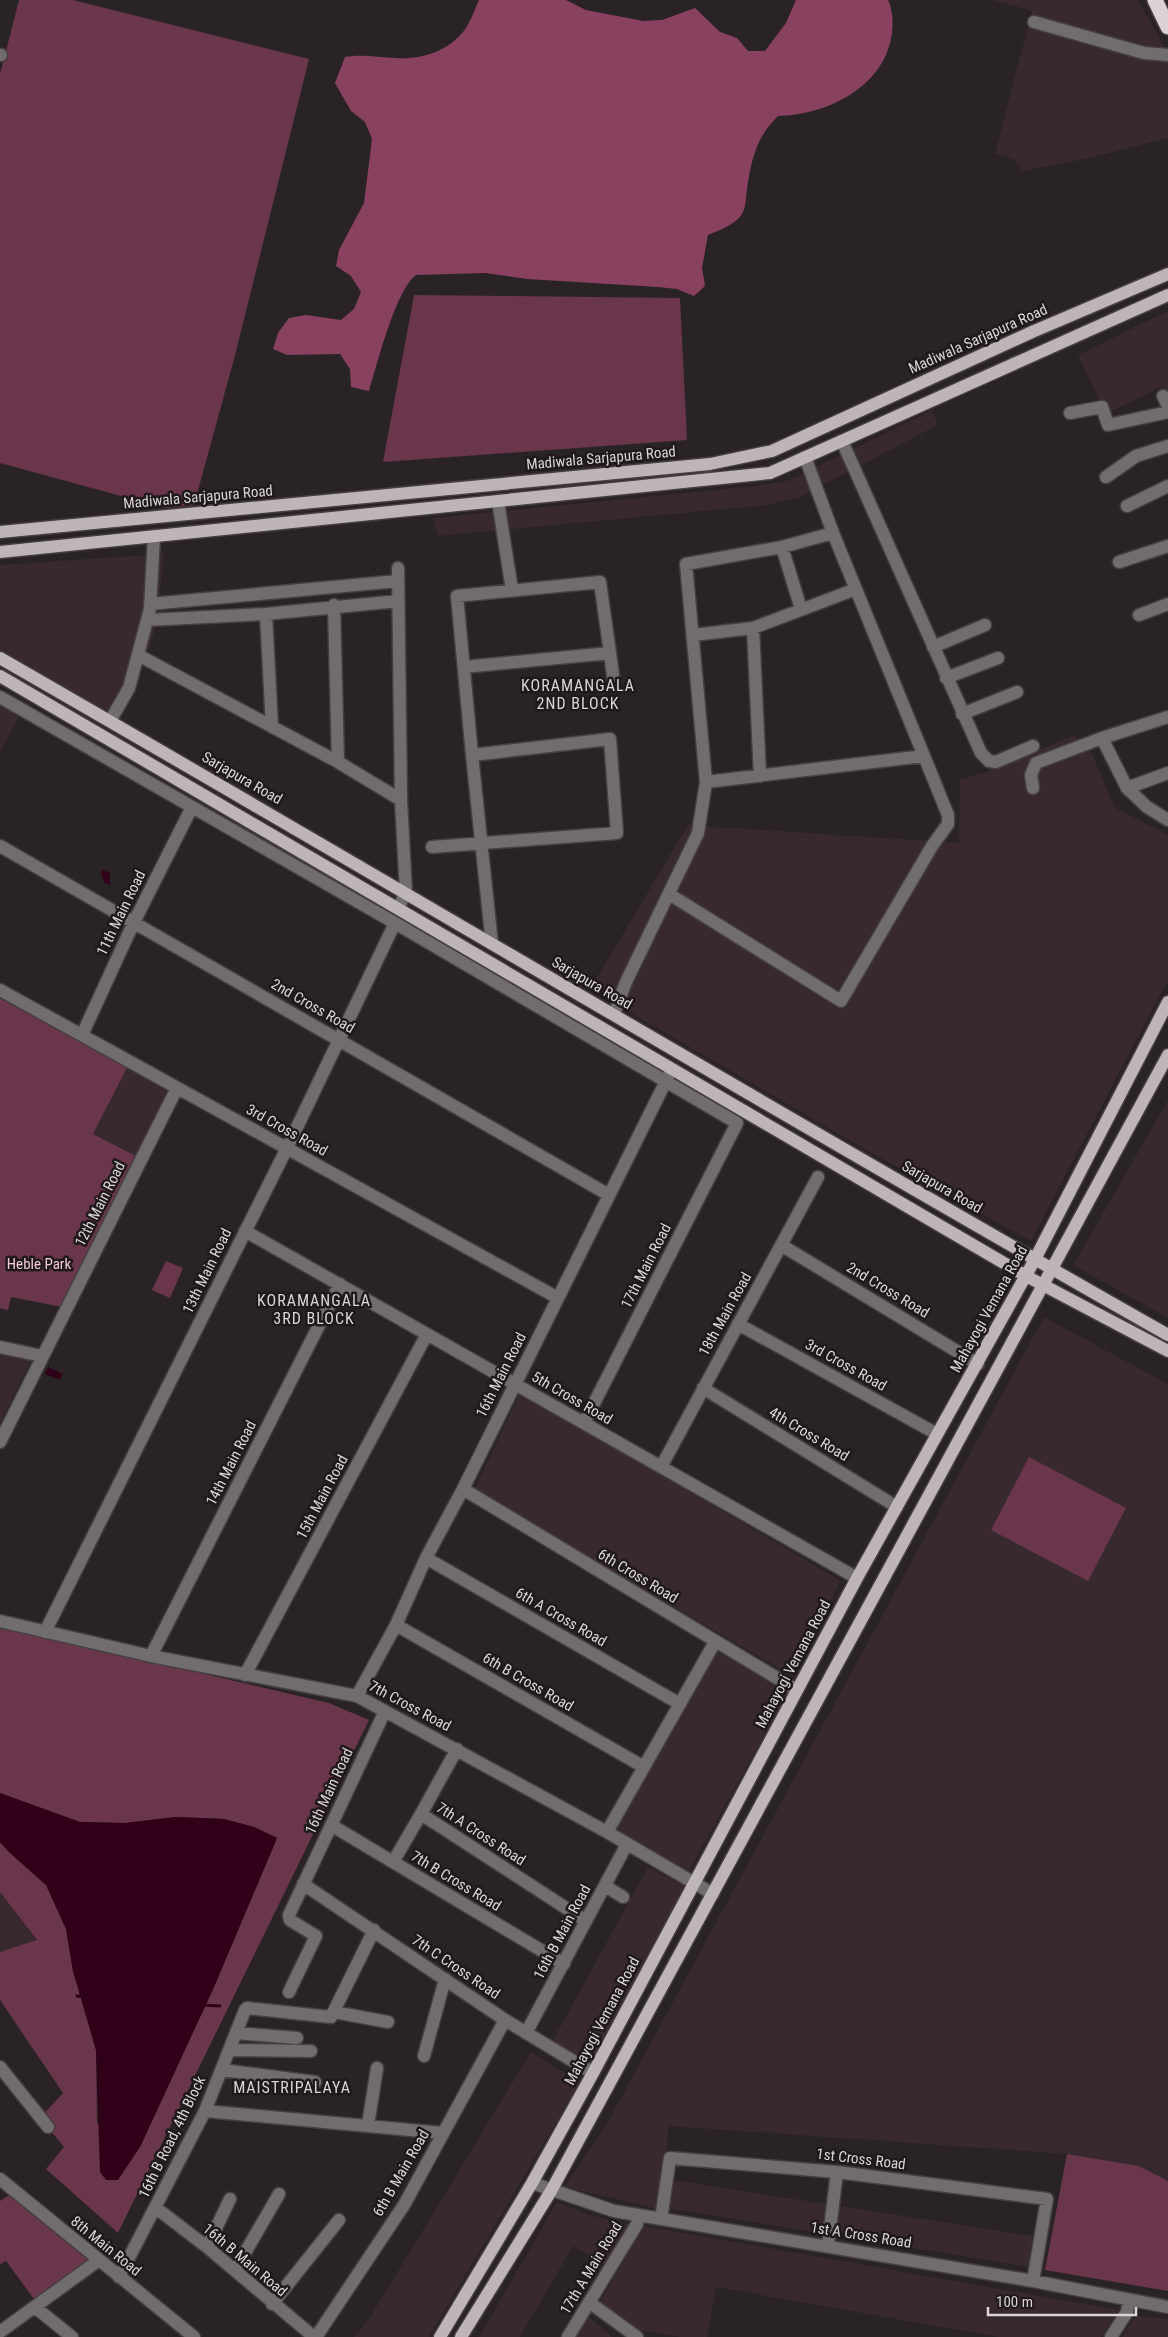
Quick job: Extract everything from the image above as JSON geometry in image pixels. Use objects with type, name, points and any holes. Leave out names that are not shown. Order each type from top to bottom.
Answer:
[{"type":"highway","points":[[1154,0],[1168,27]]},
{"type":"main road","name":"Madiwala Sarjapura Road","points":[[0,532],[710,464],[772,451],[1032,332],[1168,274]]},
{"type":"main road","name":"Madiwala Sarjapura Road","points":[[0,552],[770,473],[1168,294]]},
{"type":"main road","points":[[596,474],[600,490]]},
{"type":"main road","name":"Sarjapura Road","points":[[0,658],[406,892],[1034,1261],[1168,1335]]},
{"type":"main road","points":[[0,676],[672,1067],[1026,1276],[1168,1352]]},
{"type":"main road","points":[[121,747],[130,732]]},
{"type":"main road","name":"Mahayogi Vemana Road","points":[[440,2337],[532,2183],[593,2073],[857,1578],[1026,1276],[1168,1002]]},
{"type":"main road","points":[[461,2337],[551,2191],[1168,1055]]},
{"type":"street","points":[[1034,22],[1144,53],[1168,55]]},
{"type":"street","points":[[1070,413],[1102,407],[1108,425],[1168,412]]},
{"type":"street","points":[[842,440],[980,753],[989,761],[996,762],[1033,746]]},
{"type":"street","points":[[1106,477],[1136,456],[1168,446]]},
{"type":"street","points":[[669,894],[841,1001],[932,846],[948,824],[948,815],[833,533],[805,457]]},
{"type":"street","points":[[1127,506],[1168,486]]},
{"type":"street","points":[[498,501],[512,590]]},
{"type":"street","points":[[614,1014],[626,982],[698,834],[706,782],[686,564],[782,547],[833,533]]},
{"type":"street","points":[[110,721],[129,688],[147,620],[150,604],[154,536]]},
{"type":"street","points":[[1119,562],[1168,546]]},
{"type":"street","points":[[782,547],[801,609]]},
{"type":"street","points":[[398,568],[401,800],[406,892],[398,908]]},
{"type":"street","points":[[150,604],[398,582]]},
{"type":"street","points":[[492,944],[457,596],[600,582],[614,683]]},
{"type":"street","points":[[692,636],[753,628],[856,589]]},
{"type":"street","points":[[147,620],[266,614],[334,605],[398,601]]},
{"type":"street","points":[[1139,615],[1168,604]]},
{"type":"street","points":[[334,605],[338,762]]},
{"type":"street","points":[[266,614],[272,727]]},
{"type":"street","points":[[933,647],[985,625]]},
{"type":"street","points":[[753,628],[760,776]]},
{"type":"street","points":[[464,667],[610,653]]},
{"type":"street","points":[[138,655],[338,762],[401,800]]},
{"type":"street","points":[[946,678],[998,658]]},
{"type":"street","points":[[962,714],[1017,692]]},
{"type":"street","points":[[0,697],[395,923],[665,1082]]},
{"type":"street","points":[[1033,788],[1031,775],[1036,763],[1102,738],[1168,717]]},
{"type":"street","points":[[1102,738],[1127,788],[1148,807],[1168,820]]},
{"type":"street","points":[[432,847],[617,833],[610,739],[472,755]]},
{"type":"street","points":[[706,782],[924,756]]},
{"type":"street","points":[[1127,788],[1168,773]]},
{"type":"street","name":"11th Main Road","points":[[82,1035],[134,922],[192,807]]},
{"type":"street","name":"2nd Cross Road","points":[[0,846],[610,1194]]},
{"type":"street","name":"13th Main Road","points":[[45,1632],[287,1148],[395,923]]},
{"type":"street","name":"3rd Cross Road","points":[[0,990],[558,1298]]},
{"type":"street","name":"16th Main Road","points":[[357,1696],[396,1625],[426,1558],[463,1489],[672,1067]]},
{"type":"street","name":"17th Main Road","points":[[584,1423],[737,1123],[665,1082]]},
{"type":"street","name":"12th Main Road","points":[[0,1442],[177,1088]]},
{"type":"street","name":"18th Main Road","points":[[661,1467],[828,1159]]},
{"type":"street","name":"5th Cross Road","points":[[246,1231],[857,1578]]},
{"type":"street","name":"2nd Cross Road","points":[[781,1245],[978,1364]]},
{"type":"street","name":"14th Main Road","points":[[151,1656],[340,1284]]},
{"type":"street","name":"3rd Cross Road","points":[[738,1324],[937,1434]]},
{"type":"street","name":"15th Main Road","points":[[246,1676],[427,1334]]},
{"type":"street","points":[[0,1347],[42,1356]]},
{"type":"street","name":"4th Cross Road","points":[[703,1388],[897,1507]]},
{"type":"street","name":"6th Cross Road","points":[[463,1489],[797,1690]]},
{"type":"street","name":"6th A Cross Road","points":[[426,1558],[680,1704]]},
{"type":"street","name":"7th Cross Road","points":[[0,1621],[246,1676],[357,1696],[607,1832],[713,1894]]},
{"type":"street","name":"6th B Cross Road","points":[[396,1625],[644,1767]]},
{"type":"street","points":[[607,1832],[715,1642]]},
{"type":"street","name":"16th Main Road","points":[[289,1992],[316,1936],[289,1918],[303,1884],[385,1711]]},
{"type":"street","name":"7th A Cross Road","points":[[457,1749],[421,1814],[586,1921]]},
{"type":"street","points":[[393,1862],[421,1814]]},
{"type":"street","name":"7th B Cross Road","points":[[331,1825],[564,1964]]},
{"type":"street","name":"16th B Main Road","points":[[526,2033],[626,1844]]},
{"type":"street","name":"7th C Cross Road","points":[[303,1884],[505,2020],[593,2073]]},
{"type":"street","points":[[605,1886],[623,1897]]},
{"type":"street","points":[[374,1930],[334,2012],[388,2022]]},
{"type":"street","points":[[424,2056],[445,1979]]},
{"type":"street","name":"16th B Road, 4th Block","points":[[118,2277],[156,2208],[205,2111],[246,2008],[332,2017],[334,2012]]},
{"type":"street","name":"6th B Main Road","points":[[315,2337],[404,2205],[505,2020]]},
{"type":"street","points":[[236,2033],[297,2038]]},
{"type":"street","points":[[230,2050],[311,2051]]},
{"type":"street","points":[[0,2067],[48,2127]]},
{"type":"street","points":[[368,2125],[377,2068]]},
{"type":"street","points":[[222,2070],[315,2082]]},
{"type":"street","points":[[205,2111],[443,2133]]},
{"type":"street","name":"1st Cross Road","points":[[661,2219],[670,2158],[837,2172],[1047,2199],[1034,2281]]},
{"type":"street","points":[[828,2245],[837,2172]]},
{"type":"street","name":"8th Main Road","points":[[0,2179],[5,2191],[99,2260],[194,2337]]},
{"type":"street","points":[[532,2183],[551,2191]]},
{"type":"street","name":"1st A Cross Road","points":[[551,2191],[614,2211],[828,2245],[1034,2281],[1168,2307]]},
{"type":"street","points":[[234,2270],[279,2194]]},
{"type":"street","points":[[206,2247],[230,2199]]},
{"type":"street","name":"16th B Main Road","points":[[156,2208],[315,2337]]},
{"type":"street","name":"17th A Main Road","points":[[568,2337],[637,2224],[638,2215]]},
{"type":"street","points":[[272,2304],[340,2220]]},
{"type":"street","points":[[0,2332],[36,2308],[99,2260]]},
{"type":"street","points":[[1110,2337],[1127,2312],[1129,2300]]},
{"type":"street","points":[[589,2302],[639,2337]]},
{"type":"street","points":[[36,2308],[72,2337]]},
{"type":"shaded area","points":[[479,0],[566,0],[586,10],[643,21],[662,20],[695,8],[720,32],[737,38],[748,51],[765,51],[786,23],[796,0],[888,0],[892,12],[892,33],[887,52],[878,69],[866,83],[834,104],[816,110],[778,116],[771,124],[760,140],[753,158],[743,212],[737,220],[723,229],[708,235],[702,268],[705,286],[694,296],[677,289],[527,279],[485,273],[416,275],[401,295],[394,311],[369,391],[351,387],[350,369],[340,354],[287,355],[273,349],[278,333],[289,318],[306,315],[341,320],[354,309],[361,292],[351,276],[336,266],[339,250],[364,203],[372,139],[365,122],[351,111],[335,83],[345,57],[405,58],[425,55],[444,48],[452,43],[466,28]]},
{"type":"shaded area","points":[[992,0],[1138,0],[1168,53],[1168,138],[1089,158],[1023,171],[1013,159],[995,154],[1032,11]]},
{"type":"shaded area","points":[[1168,311],[1168,396],[1163,386],[1106,414],[1078,355]]},
{"type":"shaded area","points":[[932,410],[938,425],[798,498],[768,505],[438,536],[433,518],[756,486],[790,480]]},
{"type":"shaded area","points":[[164,554],[157,622],[136,689],[118,721],[0,653],[0,565]]},
{"type":"shaded area","points":[[0,703],[20,715],[0,752]]},
{"type":"shaded area","points":[[1075,735],[1080,744],[1087,742],[1114,807],[1168,835],[1168,984],[1163,989],[1031,1241],[861,1147],[590,989],[688,825],[959,843],[960,779],[983,773]]},
{"type":"shaded area","points":[[103,870],[110,873],[110,885],[104,882],[101,873]]},
{"type":"shaded area","points":[[127,1068],[170,1089],[136,1156],[93,1134]]},
{"type":"shaded area","points":[[1168,1100],[1168,1318],[1073,1265]]},
{"type":"shaded area","points":[[1044,1317],[1168,1384],[1168,2181],[1139,2166],[1067,2154],[669,2126],[659,2209],[564,2187],[608,2122]]},
{"type":"shaded area","points":[[0,1351],[32,1358],[0,1423]]},
{"type":"shaded area","points":[[48,1367],[63,1374],[60,1380],[45,1374]]},
{"type":"shaded area","points":[[521,1392],[841,1581],[789,1674],[474,1490]]},
{"type":"shaded area","points":[[714,1649],[789,1690],[689,1871],[615,1830]]},
{"type":"shaded area","points":[[0,1793],[80,1822],[125,1823],[176,1817],[224,1819],[254,1827],[277,1838],[214,1987],[140,2147],[118,2180],[106,2180],[100,2172],[96,2050],[73,1971],[66,1929],[46,1885],[0,1842]]},
{"type":"shaded area","points":[[648,1867],[686,1887],[590,2063],[552,2042]]},
{"type":"shaded area","points":[[0,1892],[37,1941],[0,1952]]},
{"type":"shaded area","points":[[531,2052],[580,2082],[429,2337],[354,2337],[369,2319]]},
{"type":"shaded area","points":[[672,2180],[1033,2236],[1028,2267],[667,2208]]},
{"type":"shaded area","points":[[557,2202],[590,2215],[628,2224],[605,2265],[573,2246],[520,2337],[479,2337]]},
{"type":"shaded area","points":[[644,2226],[1119,2310],[1101,2337],[998,2337],[716,2287],[707,2337],[682,2337],[634,2330],[600,2302]]},
{"type":"shaded area","points":[[588,2316],[612,2337],[576,2337]]},
{"type":"shaded area","points":[[1136,2316],[1168,2319],[1168,2337],[1122,2337]]},
{"type":"green space","points":[[19,0],[73,0],[309,59],[234,359],[194,505],[165,508],[0,463],[0,74]]},
{"type":"green space","points":[[414,295],[680,298],[687,440],[383,462]]},
{"type":"green space","name":"Heble Park","points":[[0,998],[127,1068],[93,1134],[136,1156],[62,1307],[11,1297],[8,1310],[0,1308]]},
{"type":"green space","points":[[166,1261],[183,1268],[170,1298],[152,1290]]},
{"type":"green space","points":[[1029,1457],[1126,1508],[1088,1581],[991,1530]]},
{"type":"green space","points":[[0,1626],[329,1703],[369,1720],[118,2233],[46,2169],[64,2147],[40,2118],[63,2093],[0,2000],[0,1952],[37,1940],[0,1892],[0,1842],[46,1885],[66,1929],[73,1971],[96,2050],[97,2123],[140,2147],[214,1987],[277,1838],[254,1827],[224,1819],[176,1817],[125,1823],[80,1822],[0,1793]]},
{"type":"green space","points":[[1067,2154],[1139,2166],[1168,2181],[1168,2291],[1045,2270]]},
{"type":"green space","points":[[9,2195],[91,2261],[34,2299],[6,2261],[0,2264],[0,2201]]},
{"type":"waterway","points":[[77,1996],[84,1997]]},
{"type":"waterway","points":[[203,2005],[220,2006]]},
{"type":"district","name":"KORAMANGALA 2ND BLOCK","points":[[578,694]]},
{"type":"district","name":"KORAMANGALA 3RD BLOCK","points":[[314,1309]]},
{"type":"district","name":"MAISTRIPALAYA","points":[[292,2087]]}]
